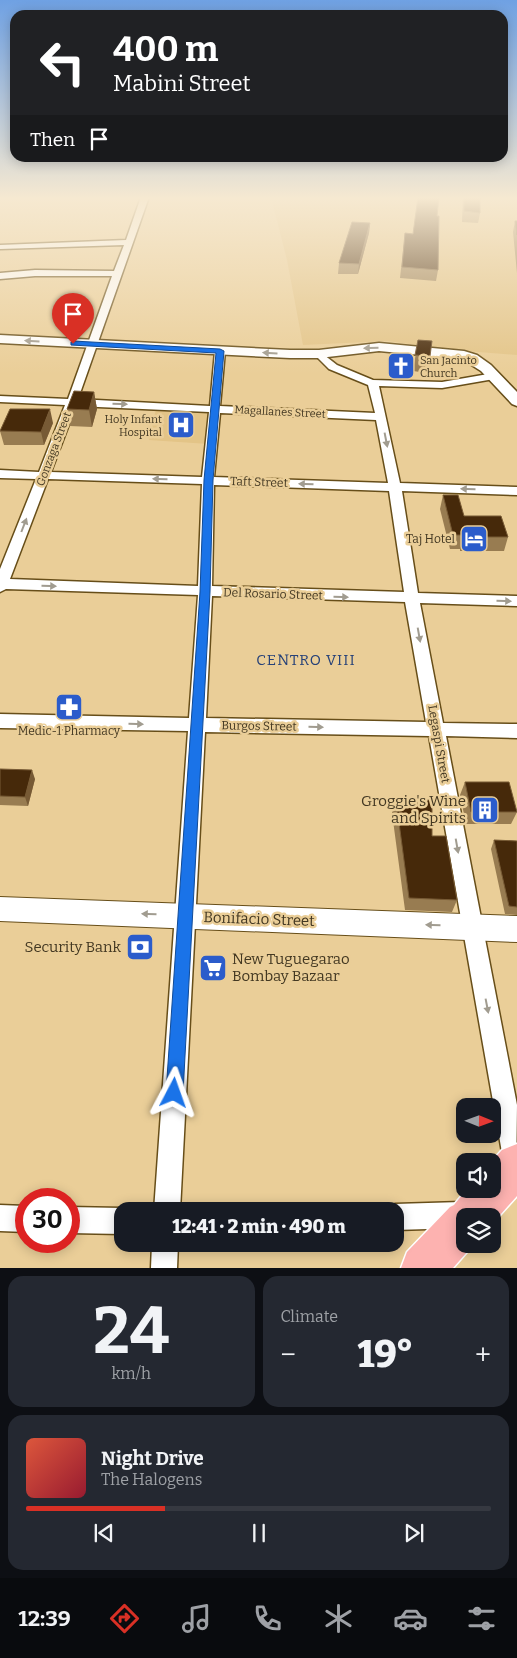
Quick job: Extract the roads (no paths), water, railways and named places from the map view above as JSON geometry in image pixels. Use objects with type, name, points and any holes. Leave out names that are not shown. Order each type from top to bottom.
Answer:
[{"type":"main road","points":[[0,339],[91,345],[319,354],[379,347],[464,355],[471,358],[494,376],[517,400]]},
{"type":"main road","points":[[478,1208],[517,1166]]},
{"type":"main road","points":[[423,1268],[456,1232]]},
{"type":"street","name":"Gonzaga Street","points":[[0,585],[72,402],[124,256]]},
{"type":"street","points":[[0,276],[35,273],[118,274]]},
{"type":"street","points":[[168,1202],[205,592],[208,480],[220,351]]},
{"type":"street","points":[[319,354],[333,366],[372,383],[442,385],[494,376]]},
{"type":"street","name":"Legaspi Street","points":[[372,383],[395,486],[412,599],[517,1166]]},
{"type":"street","name":"Magallanes Street","points":[[0,399],[381,417]]},
{"type":"street","name":"Taft Street","points":[[0,474],[517,491]]},
{"type":"street","name":"Del Rosario Street","points":[[0,585],[517,601]]},
{"type":"street","name":"Burgos Street","points":[[0,722],[436,728],[517,731]]},
{"type":"street","name":"Bonifacio Street","points":[[0,909],[517,929]]},
{"type":"street","points":[[404,1217],[456,1218]]},
{"type":"street","points":[[0,1218],[15,1219]]},
{"type":"street","points":[[80,1220],[114,1221]]},
{"type":"street","points":[[164,1268],[165,1252]]},
{"type":"place","name":"San Jacinto Church","points":[[401,366]]},
{"type":"place","name":"Holy Infant Hospital","points":[[181,425]]},
{"type":"place","name":"Taj Hotel","points":[[474,539]]},
{"type":"place","name":"Medic-1 Pharmacy","points":[[69,707]]},
{"type":"place","name":"Groggie's Wine and Spirits","points":[[485,810]]},
{"type":"place","name":"Security Bank","points":[[140,947]]},
{"type":"place","name":"New Tuguegarao Bombay Bazaar","points":[[213,968]]},
{"type":"district","name":"CENTRO VIII","points":[[306,660]]}]
